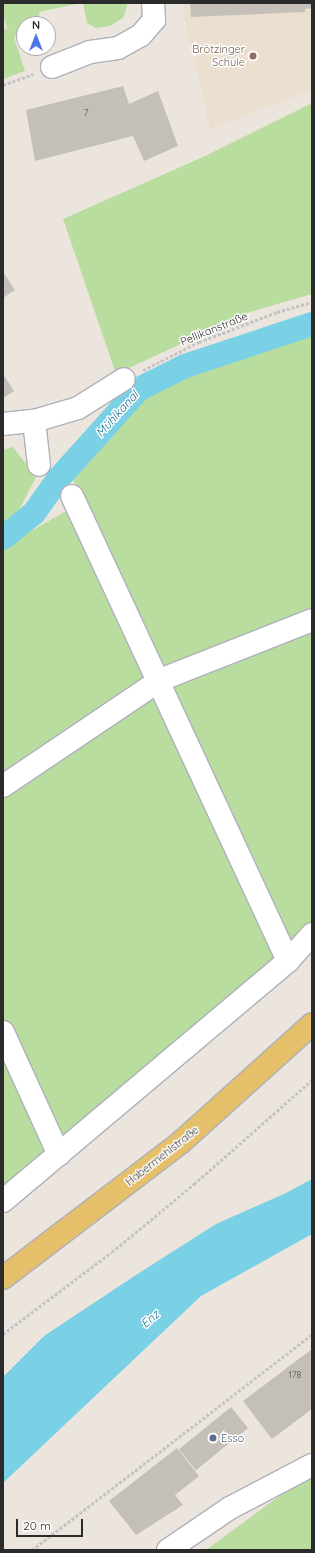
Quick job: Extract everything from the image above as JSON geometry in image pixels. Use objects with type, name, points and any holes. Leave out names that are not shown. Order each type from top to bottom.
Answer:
[{"type":"main road","name":"Habermehlstraße","points":[[3,1278],[180,1143],[312,1024]]},
{"type":"street","points":[[52,67],[90,52],[118,48],[141,35],[154,20],[153,3]]},
{"type":"street","points":[[3,424],[34,421],[78,408],[124,379]]},
{"type":"street","points":[[34,421],[39,465]]},
{"type":"street","points":[[72,496],[160,680],[288,961]]},
{"type":"street","points":[[3,786],[160,680],[312,620]]},
{"type":"street","points":[[3,1200],[59,1155],[288,961],[312,934]]},
{"type":"street","points":[[3,1032],[59,1155]]},
{"type":"street","points":[[168,1550],[230,1508],[312,1465]]},
{"type":"path","points":[[3,85],[52,67]]},
{"type":"path","name":"Pellikanstraße","points":[[124,379],[199,342],[277,312],[312,302]]},
{"type":"path","points":[[3,1334],[136,1232],[312,1080]]},
{"type":"path","points":[[32,1550],[312,1334]]},
{"type":"shaded area","name":"Brötzinger Schule","points":[[184,3],[312,3],[312,90],[210,129],[185,21]]},
{"type":"green space","points":[[3,3],[81,3],[39,12],[40,16],[16,16],[16,37],[14,37],[16,43],[16,56],[20,56],[25,71],[3,79],[3,30],[12,27],[7,28],[3,15]]},
{"type":"green space","points":[[83,3],[128,3],[123,18],[110,26],[96,28],[87,23]]},
{"type":"green space","points":[[312,103],[312,294],[250,312],[116,374],[63,219],[203,157]]},
{"type":"green space","points":[[312,331],[312,925],[135,1084],[3,1189],[3,547],[84,501],[73,480],[146,391]]},
{"type":"green space","points":[[13,447],[36,477],[13,522],[3,528],[3,450]]},
{"type":"green space","points":[[312,1476],[312,1550],[206,1550],[293,1486]]},
{"type":"water","name":"Enz","points":[[312,1179],[312,1234],[201,1296],[3,1483],[3,1377],[44,1336],[216,1224],[286,1193]]},
{"type":"building","points":[[190,3],[312,3],[312,8],[305,9],[305,12],[191,17]]},
{"type":"building","points":[[123,86],[129,104],[158,91],[178,146],[144,161],[133,136],[35,161],[26,110]]},
{"type":"building","points":[[3,272],[15,290],[3,298]]},
{"type":"building","points":[[3,374],[14,391],[3,398]]},
{"type":"building","points":[[312,1349],[312,1409],[272,1439],[243,1401]]},
{"type":"building","name":"Esso","points":[[231,1407],[248,1428],[196,1470],[179,1449]]},
{"type":"building","points":[[177,1448],[199,1476],[175,1495],[183,1505],[136,1535],[109,1501]]},
{"type":"waterway","name":"Mühlkanal","points":[[3,538],[34,513],[59,478],[139,389],[185,366],[312,324]]},
{"type":"place","name":"Brötzinger Schule","points":[[253,56]]},
{"type":"place","name":"Esso","points":[[213,1438]]}]
